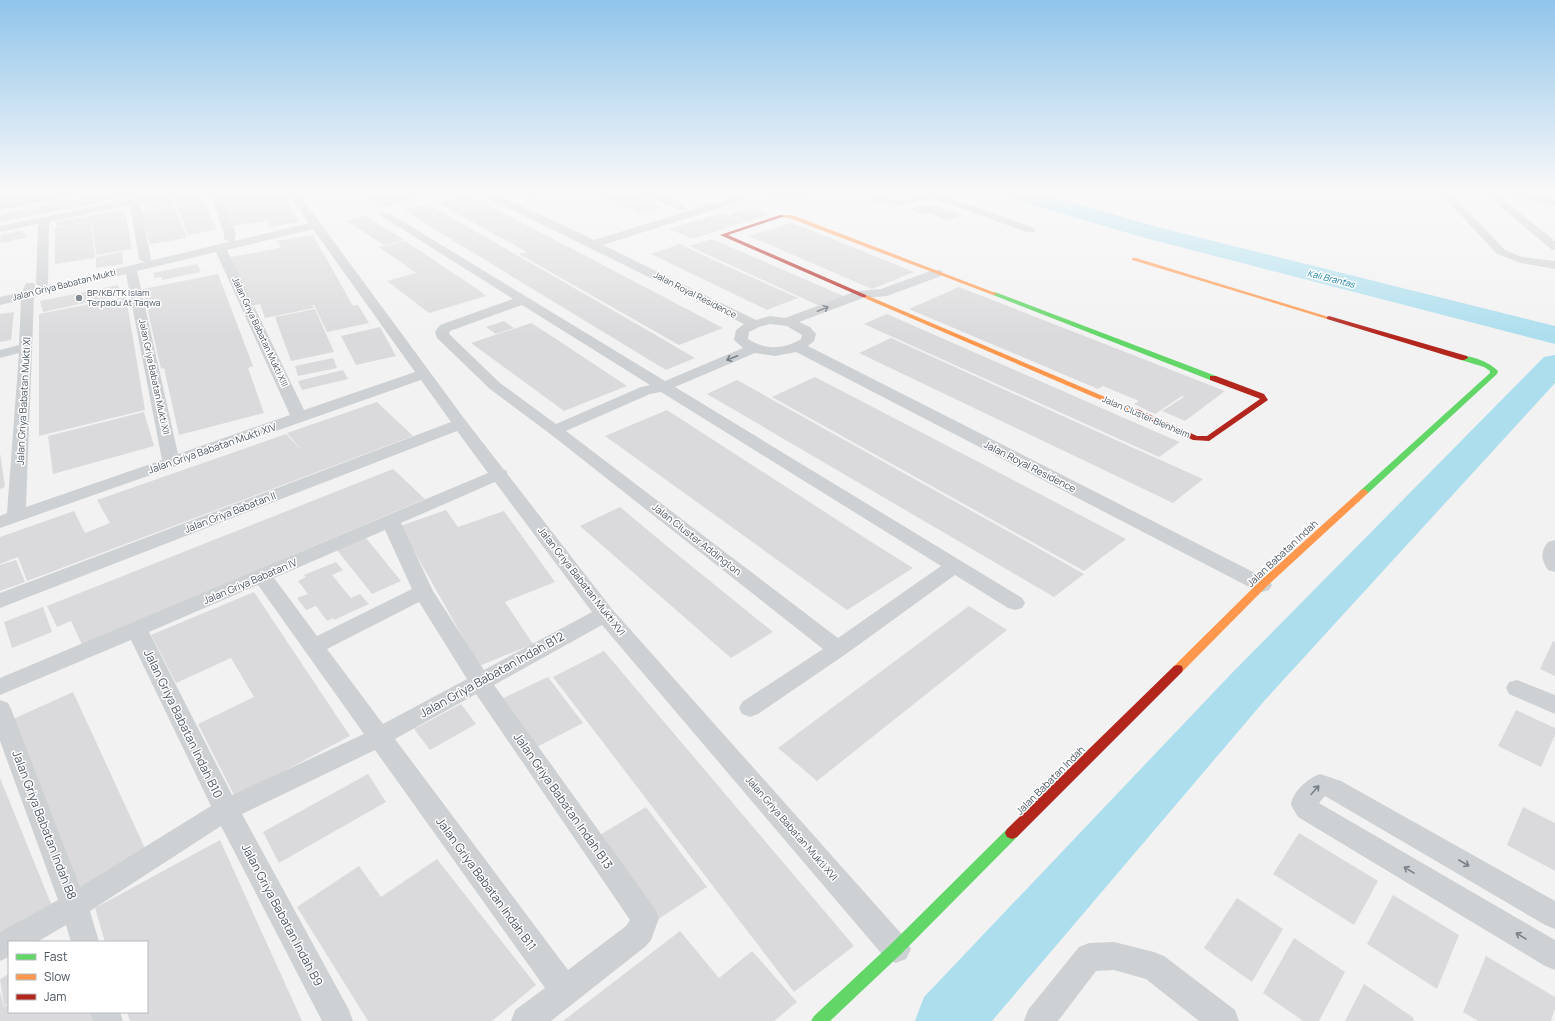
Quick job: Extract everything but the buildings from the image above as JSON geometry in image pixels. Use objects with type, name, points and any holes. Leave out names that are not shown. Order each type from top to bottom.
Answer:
[{"type":"street","name":"Jalan Griya Babatan Mukti XI","points":[[16,517],[26,346],[41,241]]},
{"type":"street","points":[[142,241],[145,259]]},
{"type":"street","name":"Jalan Griya Babatan Mukti","points":[[0,294],[131,269],[235,241]]},
{"type":"street","name":"Jalan Griya Babatan Mukti XVI","points":[[326,241],[460,424],[500,474],[605,614],[896,949]]},
{"type":"street","points":[[427,241],[523,300],[654,386],[1015,603]]},
{"type":"street","name":"Jalan Royal Residence","points":[[588,241],[754,324]]},
{"type":"street","name":"Jalan Cluster Blenheim","points":[[734,241],[861,294],[879,296],[1196,438],[1209,439],[1264,400],[1261,396],[853,241]]},
{"type":"street","points":[[1490,241],[1501,252],[1510,257],[1522,261],[1555,265]]},
{"type":"street","points":[[1547,241],[1555,247]]},
{"type":"street","name":"Jalan Griya Babatan Mukti","points":[[0,301],[33,288],[145,259],[225,243]]},
{"type":"street","name":"Jalan Griya Babatan Mukti XIII","points":[[225,243],[299,417]]},
{"type":"street","name":"Jalan Babatan Indah","points":[[819,1021],[896,949],[1262,585],[1493,374],[1494,371],[1487,365],[1134,259]]},
{"type":"street","name":"Jalan Griya Babatan Mukti XII","points":[[131,269],[172,462]]},
{"type":"street","name":"Jalan Cluster Blenheim","points":[[803,327],[937,273]]},
{"type":"street","name":"Jalan Cluster Blenheim","points":[[786,322],[861,294]]},
{"type":"street","name":"Jalan Cluster Addington","points":[[523,300],[445,328],[442,335],[495,386],[555,430],[838,649]]},
{"type":"street","points":[[654,386],[740,340],[743,330],[754,324],[770,320],[786,322],[803,327],[809,334],[807,341],[798,347],[783,351],[767,351],[755,348],[740,340]]},
{"type":"street","points":[[0,354],[26,346]]},
{"type":"street","name":"Jalan Royal Residence","points":[[798,347],[1262,585]]},
{"type":"street","points":[[555,430],[654,386],[755,348]]},
{"type":"street","name":"Jalan Griya Babatan Mukti XIV","points":[[0,522],[423,374]]},
{"type":"street","name":"Jalan Griya Babatan II","points":[[0,601],[460,424]]},
{"type":"street","name":"Jalan Griya Babatan IV","points":[[0,687],[500,474]]},
{"type":"street","name":"Jalan Griya Babatan Indah B13","points":[[390,520],[423,592],[480,682],[645,918],[641,930],[636,936],[565,991]]},
{"type":"street","points":[[1555,546],[1551,553],[1552,561],[1555,566]]},
{"type":"street","points":[[750,708],[838,649],[954,566]]},
{"type":"street","points":[[262,576],[379,737]]},
{"type":"street","points":[[313,647],[423,592]]},
{"type":"street","name":"Jalan Griya Babatan Indah B12","points":[[226,810],[379,737],[605,614]]},
{"type":"street","name":"Jalan Griya Babatan Indah B10","points":[[74,906],[226,810],[136,628]]},
{"type":"street","points":[[1517,688],[1555,705]]},
{"type":"street","name":"Jalan Griya Babatan Indah B8","points":[[0,709],[74,906],[11,941]]},
{"type":"street","name":"Jalan Griya Babatan Indah B11","points":[[379,737],[565,991]]},
{"type":"street","points":[[1555,916],[1332,788],[1320,784],[1304,802],[1307,809],[1555,956]]},
{"type":"street","name":"Jalan Griya Babatan Indah B9","points":[[226,810],[338,1021]]},
{"type":"street","points":[[74,906],[85,941]]},
{"type":"street","points":[[1039,1021],[1090,957],[1114,956],[1154,966],[1224,1021]]},
{"type":"street","points":[[526,1021],[565,991]]},
{"type":"waterway","name":"Kali Brantas","points":[[1183,241],[1555,335]]},
{"type":"waterway","points":[[948,1021],[1248,687],[1555,364]]},
{"type":"traffic: fast","points":[[995,294],[1213,378]]},
{"type":"traffic: fast","points":[[1364,492],[1493,374],[1494,371],[1487,365],[1464,358]]},
{"type":"traffic: fast","points":[[819,1021],[896,949],[1012,833]]},
{"type":"traffic: slow","points":[[855,241],[995,294]]},
{"type":"traffic: slow","points":[[1134,259],[1329,318]]},
{"type":"traffic: slow","points":[[864,296],[1134,411]]},
{"type":"traffic: slow","points":[[1178,669],[1262,585],[1364,492]]},
{"type":"traffic: jam","points":[[736,241],[864,296]]},
{"type":"traffic: jam","points":[[1329,318],[1464,358]]},
{"type":"traffic: jam","points":[[1134,411],[1196,438],[1209,439],[1264,400],[1261,396],[1213,378]]},
{"type":"traffic: jam","points":[[1012,833],[1178,669]]},
{"type":"place","name":"BP/KB/TK Islam Terpadu At Taqwa","points":[[79,298]]}]
